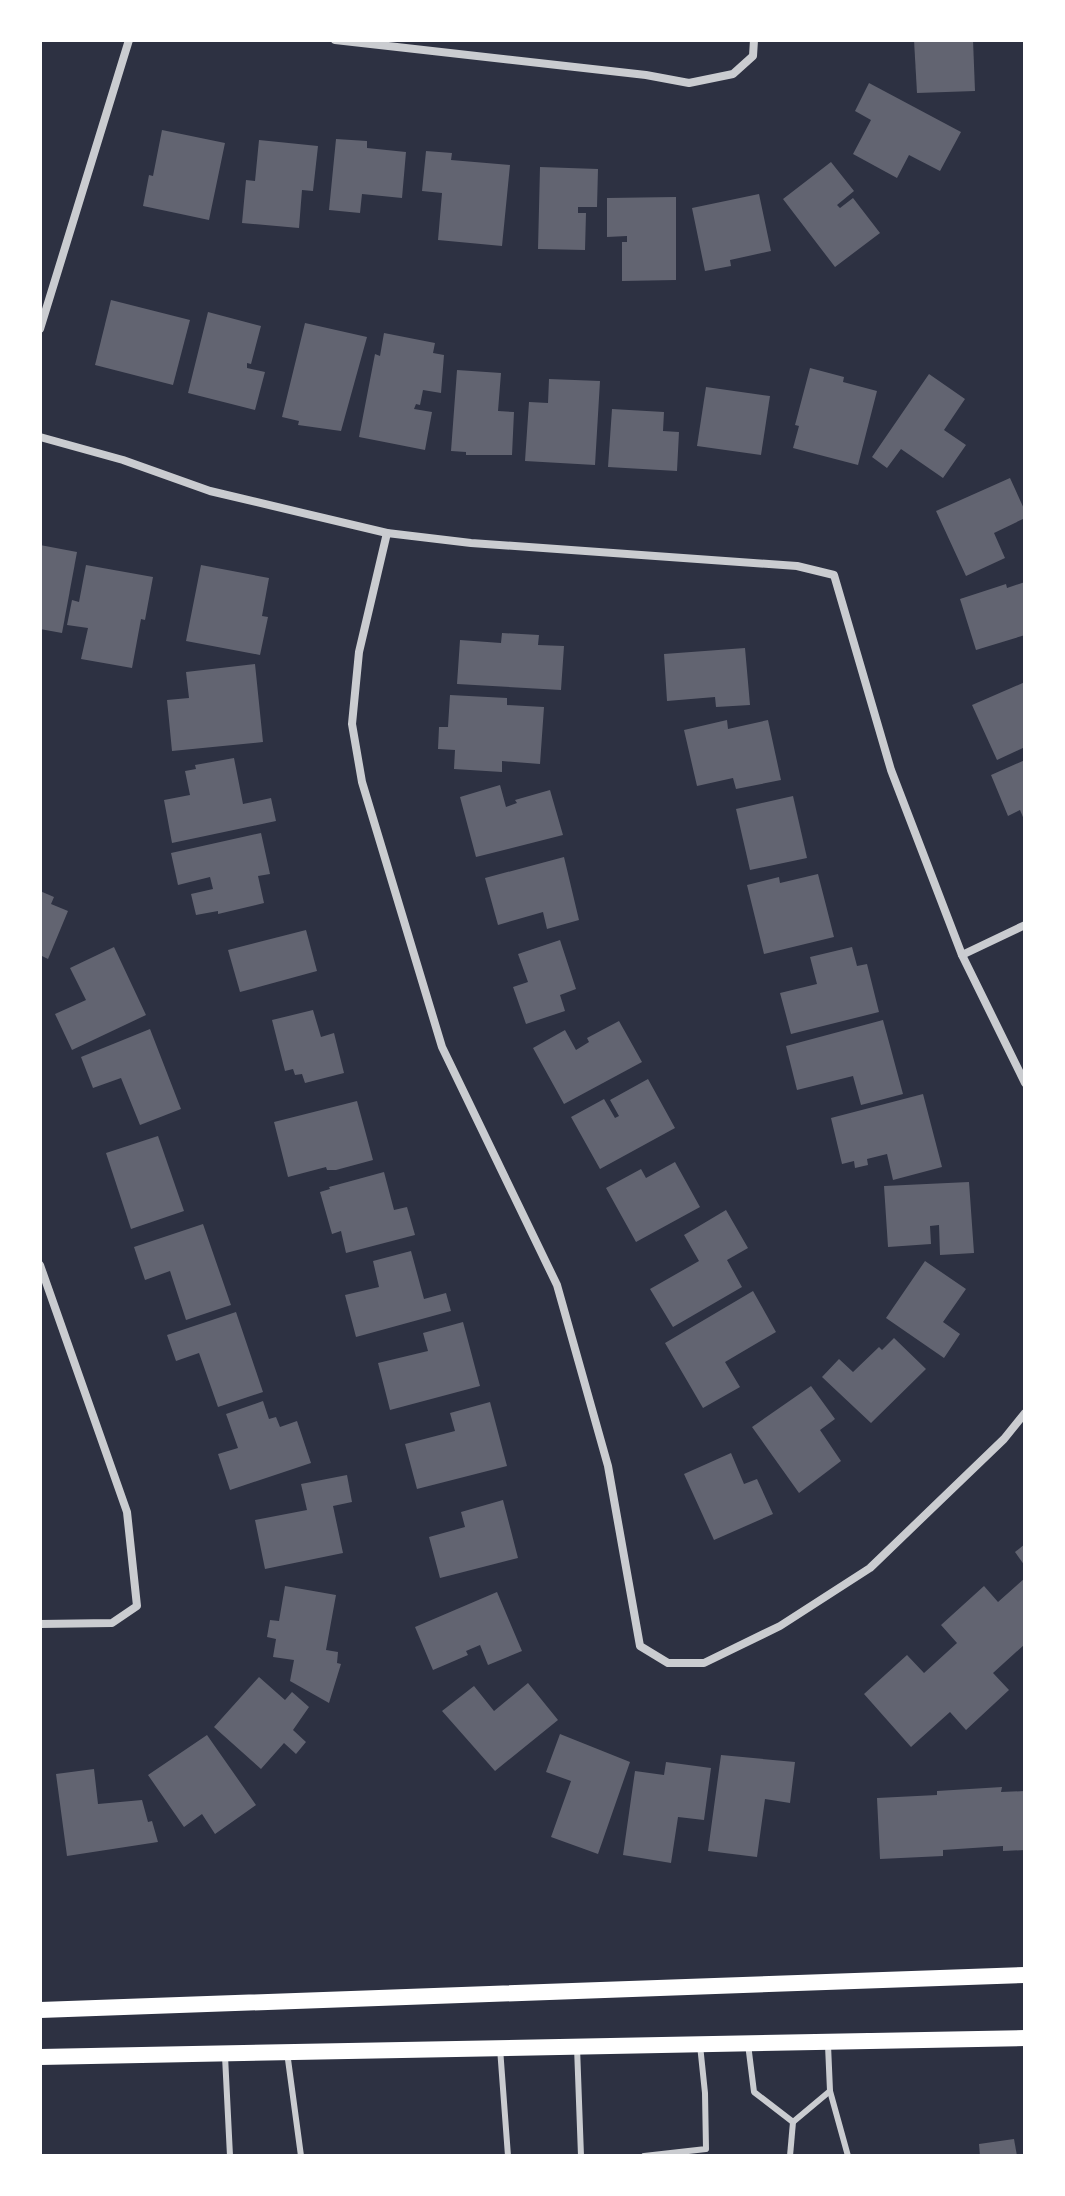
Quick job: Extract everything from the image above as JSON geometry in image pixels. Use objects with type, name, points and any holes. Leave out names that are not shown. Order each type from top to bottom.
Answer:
[{"type":"main road","points":[[40,2010],[1025,1975]]},
{"type":"main road","points":[[40,2057],[1025,2038]]},
{"type":"street","points":[[40,329],[129,40]]},
{"type":"street","points":[[335,40],[646,75],[689,83],[733,74],[753,56],[754,40]]},
{"type":"street","points":[[40,437],[123,460],[210,491],[387,533],[471,543],[797,566],[834,575],[891,770],[962,955],[1025,1083]]},
{"type":"street","points":[[387,533],[359,652],[352,724],[362,782],[442,1047],[557,1285],[608,1466],[640,1646],[668,1663],[704,1663],[780,1626],[870,1568],[1004,1439],[1025,1413]]},
{"type":"street","points":[[962,955],[1025,925]]},
{"type":"street","points":[[40,1265],[127,1512],[137,1606],[112,1623],[40,1624]]},
{"type":"lane","points":[[828,2042],[830,2091],[848,2156]]},
{"type":"lane","points":[[748,2044],[754,2092],[793,2122]]},
{"type":"lane","points":[[644,2156],[706,2149],[700,2045]]},
{"type":"lane","points":[[577,2047],[581,2156]]},
{"type":"lane","points":[[500,2048],[508,2156]]},
{"type":"lane","points":[[287,2052],[301,2156]]},
{"type":"lane","points":[[225,2054],[230,2156]]},
{"type":"lane","points":[[790,2156],[793,2122],[830,2091]]},
{"type":"building","points":[[914,40],[973,40],[975,91],[917,93]]},
{"type":"building","points":[[869,83],[961,132],[940,171],[909,155],[897,178],[853,154],[871,120],[855,111]]},
{"type":"building","points":[[162,130],[225,143],[209,220],[143,206],[149,175],[153,176]]},
{"type":"building","points":[[336,139],[367,141],[367,148],[406,152],[402,198],[362,194],[360,213],[329,210]]},
{"type":"building","points":[[259,140],[318,146],[313,191],[302,190],[299,228],[242,223],[246,180],[255,181]]},
{"type":"building","points":[[426,151],[452,153],[451,160],[510,165],[502,246],[438,240],[442,193],[422,191]]},
{"type":"building","points":[[831,162],[854,191],[837,205],[840,208],[853,198],[880,233],[835,267],[783,199]]},
{"type":"building","points":[[540,167],[598,169],[597,207],[578,207],[578,213],[586,213],[585,250],[538,249]]},
{"type":"building","points":[[759,194],[771,251],[730,260],[731,266],[705,271],[692,208]]},
{"type":"building","points":[[676,197],[676,280],[622,281],[622,242],[627,242],[627,236],[607,237],[607,198]]},
{"type":"building","points":[[111,300],[190,320],[173,385],[95,365]]},
{"type":"building","points":[[208,312],[261,326],[251,364],[247,363],[247,368],[265,372],[255,410],[188,393]]},
{"type":"building","points":[[305,323],[367,337],[341,431],[298,425],[299,421],[282,417]]},
{"type":"building","points":[[384,333],[435,343],[433,353],[444,355],[441,393],[423,390],[420,405],[416,404],[414,409],[432,412],[425,450],[359,437],[375,354],[380,356]]},
{"type":"building","points":[[810,368],[844,377],[843,382],[877,391],[858,465],[793,448],[799,426],[795,425]]},
{"type":"building","points":[[457,370],[501,373],[498,411],[514,412],[512,455],[466,455],[466,452],[451,451]]},
{"type":"building","points":[[929,374],[965,399],[944,430],[966,445],[943,478],[901,449],[887,468],[872,457]]},
{"type":"building","points":[[549,379],[600,381],[595,465],[525,461],[529,402],[548,403]]},
{"type":"building","points":[[706,387],[770,396],[761,455],[697,446]]},
{"type":"building","points":[[612,409],[664,412],[663,431],[679,432],[677,471],[608,467]]},
{"type":"building","points":[[1010,478],[1025,511],[1025,518],[994,533],[1005,558],[966,576],[936,511]]},
{"type":"building","points":[[40,545],[77,552],[62,633],[40,629]]},
{"type":"building","points":[[86,565],[153,577],[132,668],[81,659],[88,628],[67,625],[72,600],[79,602]]},
{"type":"building","points":[[201,565],[269,578],[262,616],[268,617],[260,655],[186,641]]},
{"type":"building","points":[[1025,582],[1025,635],[976,650],[960,599],[1006,584],[1007,588]]},
{"type":"building","points":[[502,633],[539,635],[538,645],[564,646],[561,690],[457,684],[460,640],[501,643]]},
{"type":"building","points":[[745,648],[750,705],[716,707],[715,697],[667,701],[664,654]]},
{"type":"building","points":[[255,664],[263,742],[172,751],[167,700],[189,698],[186,672]]},
{"type":"building","points":[[1025,682],[1025,747],[997,760],[972,705]]},
{"type":"building","points":[[450,695],[507,698],[507,705],[544,707],[540,764],[502,761],[502,772],[454,769],[455,750],[438,749],[439,727],[448,727]]},
{"type":"building","points":[[727,720],[728,729],[768,720],[781,780],[736,789],[733,778],[697,786],[684,730]]},
{"type":"building","points":[[234,758],[243,804],[271,798],[276,821],[172,843],[164,800],[190,795],[185,771],[196,769],[195,765]]},
{"type":"building","points":[[1025,760],[1025,822],[1020,810],[1008,816],[991,775]]},
{"type":"building","points":[[500,785],[506,807],[517,803],[515,800],[550,790],[563,835],[476,857],[460,797]]},
{"type":"building","points":[[793,796],[807,858],[750,870],[736,809]]},
{"type":"building","points":[[261,833],[270,874],[258,876],[264,903],[218,914],[218,911],[196,915],[191,894],[213,889],[210,877],[178,885],[171,853]]},
{"type":"building","points":[[564,857],[579,920],[547,929],[543,912],[498,925],[485,878]]},
{"type":"building","points":[[818,874],[834,937],[764,954],[747,885],[779,877],[780,883]]},
{"type":"building","points":[[40,891],[54,897],[51,904],[68,911],[48,959],[40,955]]},
{"type":"building","points":[[306,930],[317,971],[240,992],[228,950]]},
{"type":"building","points":[[560,940],[576,989],[560,995],[565,1011],[526,1024],[513,987],[528,982],[518,954]]},
{"type":"building","points":[[114,947],[146,1015],[72,1050],[55,1014],[86,1000],[70,968]]},
{"type":"building","points":[[852,947],[857,966],[867,964],[879,1012],[791,1034],[780,993],[817,984],[810,957]]},
{"type":"building","points":[[313,1010],[321,1037],[334,1033],[344,1073],[305,1083],[302,1074],[295,1075],[293,1069],[285,1071],[272,1020]]},
{"type":"building","points":[[883,1020],[903,1094],[861,1105],[853,1076],[797,1090],[786,1046]]},
{"type":"building","points":[[619,1021],[642,1062],[564,1104],[533,1048],[565,1030],[576,1050],[589,1042],[587,1038]]},
{"type":"building","points":[[150,1029],[181,1109],[140,1125],[121,1078],[93,1088],[81,1057]]},
{"type":"building","points":[[648,1079],[675,1128],[600,1169],[571,1117],[604,1099],[615,1118],[619,1116],[610,1100]]},
{"type":"building","points":[[923,1094],[942,1167],[893,1180],[887,1154],[867,1159],[868,1165],[855,1168],[854,1161],[842,1164],[831,1118]]},
{"type":"building","points":[[357,1101],[373,1160],[336,1170],[327,1170],[326,1167],[288,1177],[274,1122]]},
{"type":"building","points":[[158,1136],[184,1211],[131,1229],[106,1153]]},
{"type":"building","points":[[675,1162],[700,1207],[636,1242],[606,1188],[641,1169],[646,1178]]},
{"type":"building","points":[[384,1172],[394,1210],[407,1207],[415,1235],[346,1253],[341,1231],[332,1234],[320,1192]]},
{"type":"building","points":[[969,1182],[974,1253],[940,1255],[939,1225],[930,1226],[931,1244],[888,1247],[884,1186]]},
{"type":"building","points":[[726,1210],[748,1248],[727,1260],[742,1287],[673,1327],[650,1289],[699,1261],[684,1235]]},
{"type":"building","points":[[203,1224],[231,1305],[186,1320],[170,1271],[145,1280],[134,1247]]},
{"type":"building","points":[[411,1251],[424,1299],[446,1293],[451,1311],[356,1337],[345,1295],[379,1287],[373,1261]]},
{"type":"building","points":[[925,1261],[966,1289],[943,1322],[960,1334],[944,1358],[886,1318]]},
{"type":"building","points":[[753,1291],[776,1332],[725,1362],[740,1387],[703,1408],[665,1343]]},
{"type":"building","points":[[236,1312],[263,1392],[218,1407],[199,1353],[176,1361],[167,1335]]},
{"type":"building","points":[[463,1322],[480,1386],[390,1410],[378,1363],[428,1351],[423,1333]]},
{"type":"building","points":[[894,1338],[926,1369],[871,1423],[822,1377],[839,1359],[853,1372],[879,1347],[882,1350]]},
{"type":"building","points":[[811,1386],[835,1419],[820,1430],[841,1461],[799,1493],[752,1427]]},
{"type":"building","points":[[263,1401],[269,1419],[276,1417],[280,1427],[297,1421],[311,1463],[230,1490],[218,1454],[238,1448],[226,1414]]},
{"type":"building","points":[[490,1402],[507,1466],[417,1489],[405,1444],[455,1431],[450,1413]]},
{"type":"building","points":[[731,1453],[744,1484],[757,1479],[773,1514],[714,1540],[684,1474]]},
{"type":"building","points":[[347,1475],[352,1502],[333,1506],[343,1553],[265,1569],[255,1520],[307,1510],[301,1484]]},
{"type":"building","points":[[503,1500],[518,1558],[440,1578],[429,1537],[465,1527],[461,1512]]},
{"type":"building","points":[[1025,1544],[1025,1566],[1015,1552]]},
{"type":"building","points":[[1025,1578],[1025,1644],[993,1673],[1009,1690],[966,1730],[950,1712],[911,1747],[864,1694],[907,1655],[924,1673],[957,1643],[941,1625],[984,1586],[998,1602]]},
{"type":"building","points":[[285,1586],[336,1595],[326,1650],[338,1652],[337,1663],[341,1664],[329,1703],[290,1681],[294,1660],[273,1657],[276,1639],[267,1637],[270,1620],[279,1621]]},
{"type":"building","points":[[497,1592],[522,1651],[488,1665],[480,1645],[466,1651],[468,1655],[433,1670],[415,1627]]},
{"type":"building","points":[[259,1677],[285,1700],[292,1692],[309,1707],[293,1730],[306,1742],[296,1754],[284,1743],[261,1769],[214,1727]]},
{"type":"building","points":[[528,1683],[558,1720],[495,1771],[442,1711],[474,1686],[494,1711]]},
{"type":"building","points":[[560,1734],[630,1762],[598,1854],[551,1837],[571,1781],[546,1772]]},
{"type":"building","points":[[207,1735],[256,1805],[215,1834],[202,1814],[184,1827],[148,1775]]},
{"type":"building","points":[[721,1755],[795,1762],[790,1803],[765,1799],[757,1857],[708,1851]]},
{"type":"building","points":[[666,1762],[711,1768],[704,1820],[678,1817],[671,1863],[623,1855],[635,1771],[664,1775]]},
{"type":"building","points":[[94,1769],[98,1804],[142,1800],[158,1842],[67,1856],[56,1774]]},
{"type":"building","points":[[1002,1787],[1001,1792],[1025,1791],[1025,1850],[1003,1851],[1003,1846],[943,1850],[943,1856],[880,1859],[877,1798]]},
{"type":"building","points":[[1014,2139],[1017,2156],[980,2156],[979,2144]]}]
